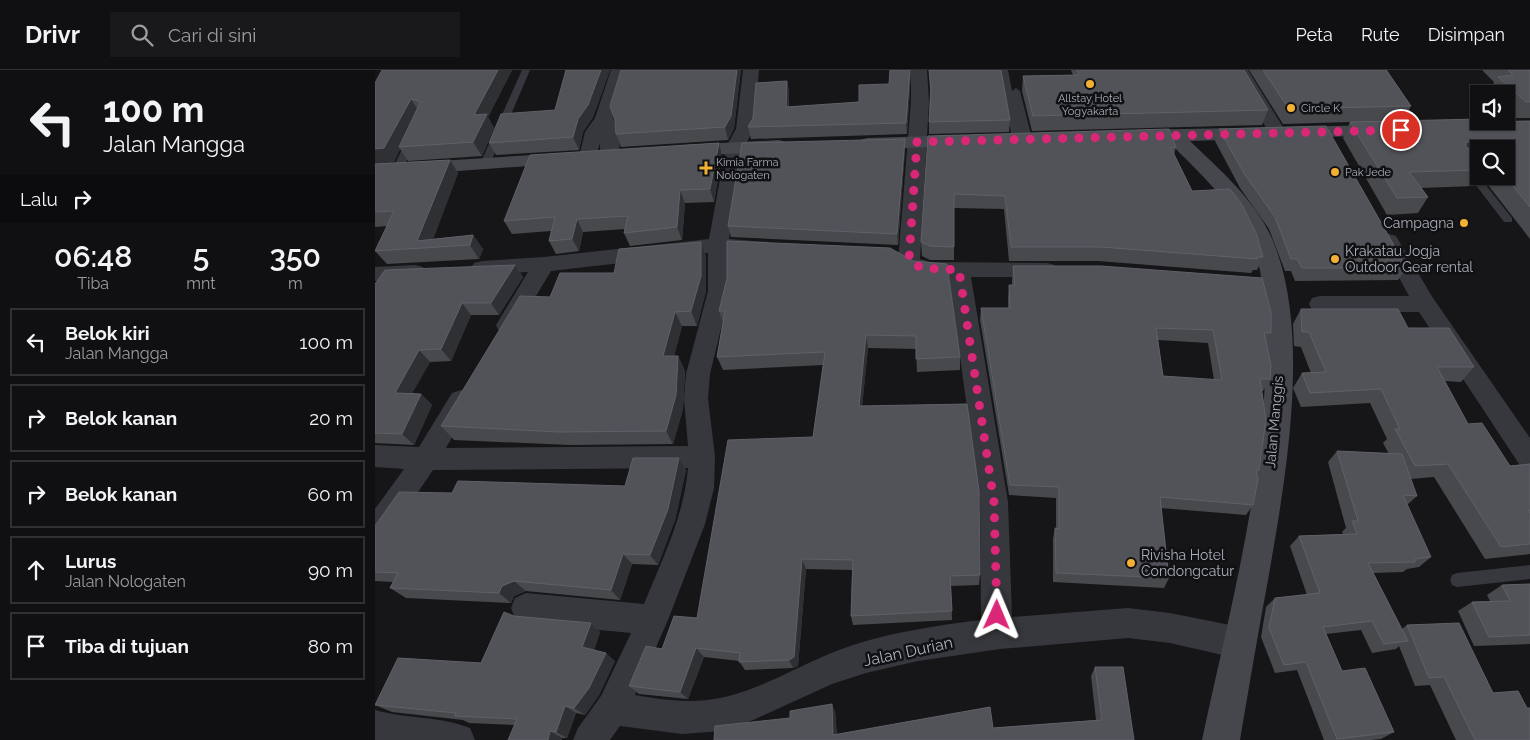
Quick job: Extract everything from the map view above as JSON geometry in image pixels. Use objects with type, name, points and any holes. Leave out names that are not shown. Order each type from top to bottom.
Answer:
[{"type":"main road","points":[[1115,137],[1277,132],[1333,141],[1401,130]]},
{"type":"main road","name":"Jalan Manggis","points":[[1173,135],[1238,200],[1263,244],[1265,281],[1279,348],[1277,423],[1261,531],[1221,740]]},
{"type":"main road","points":[[850,144],[1014,140]]},
{"type":"main road","points":[[667,152],[735,147],[802,146]]},
{"type":"main road","points":[[375,171],[619,155]]},
{"type":"street","points":[[588,157],[593,132],[604,118],[619,70]]},
{"type":"street","points":[[591,740],[613,708],[653,620],[691,524],[700,488],[702,457],[696,398],[698,374],[719,291],[718,245],[735,147],[745,129],[751,70]]},
{"type":"street","points":[[909,260],[917,142],[919,70]]},
{"type":"street","points":[[1240,70],[1277,132]]},
{"type":"street","points":[[604,118],[619,155]]},
{"type":"street","points":[[1381,227],[1425,304],[1530,459]]},
{"type":"street","points":[[465,269],[544,264],[718,245],[777,248]]},
{"type":"street","points":[[886,253],[896,254],[921,268],[1068,270]]},
{"type":"street","points":[[497,342],[544,264]]},
{"type":"street","points":[[959,270],[994,502],[997,596],[996,633]]},
{"type":"street","points":[[375,274],[435,271]]},
{"type":"street","points":[[1321,304],[1425,304]]},
{"type":"street","points":[[375,532],[426,459],[471,384]]},
{"type":"street","points":[[375,456],[426,459],[702,457]]},
{"type":"street","points":[[526,608],[653,620]]},
{"type":"street","name":"Jalan Durian","points":[[613,708],[668,716],[693,717],[721,714],[759,701],[841,666],[895,651],[996,633],[1127,623],[1160,626],[1240,643]]},
{"type":"street","points":[[375,727],[397,733],[458,740]]},
{"type":"lane","points":[[485,164],[526,70]]},
{"type":"lane","points":[[1004,70],[1014,140]]},
{"type":"lane","points":[[1013,76],[1014,140]]},
{"type":"lane","points":[[397,170],[414,134]]},
{"type":"lane","points":[[1463,161],[1508,220]]},
{"type":"lane","points":[[1457,580],[1530,572]]},
{"type":"building","points":[[382,70],[498,70],[474,115],[487,114],[473,142],[399,147],[420,103],[411,99],[384,148],[375,149],[375,83]]},
{"type":"building","points":[[566,70],[601,70],[588,105],[578,119],[573,137],[489,143],[501,114],[555,110]]},
{"type":"building","points":[[621,70],[737,70],[731,116],[725,127],[616,134],[615,120],[610,106]]},
{"type":"building","points":[[890,70],[910,70],[906,123],[748,127],[753,118],[756,83],[787,81],[786,107],[859,102],[859,85],[889,84]]},
{"type":"building","points":[[929,70],[1001,70],[1010,120],[929,122],[931,89]]},
{"type":"building","points":[[1077,70],[1244,70],[1268,110],[1033,116],[1023,76],[1079,75]]},
{"type":"building","points":[[1263,70],[1386,70],[1411,106],[1289,109]]},
{"type":"building","points":[[1508,70],[1530,70],[1530,102],[1526,102],[1515,92],[1515,85],[1507,85],[1498,77],[1513,75]]},
{"type":"building","points":[[1470,119],[1470,130],[1515,130],[1515,121],[1530,121],[1530,207],[1512,185],[1515,185],[1515,140],[1470,140],[1466,143],[1466,146],[1470,151],[1470,170],[1409,172],[1428,197],[1397,198],[1350,122]]},
{"type":"building","points":[[1326,126],[1407,268],[1302,268],[1297,259],[1291,259],[1275,217],[1245,175],[1219,129]]},
{"type":"building","points":[[1169,129],[1176,147],[1171,148],[1192,191],[1230,189],[1241,203],[1256,233],[1263,257],[1257,257],[1257,259],[1101,247],[1011,247],[1005,196],[954,194],[954,247],[930,246],[921,242],[928,136]]},
{"type":"building","points":[[905,139],[897,234],[728,226],[742,143]]},
{"type":"building","points":[[719,143],[710,189],[680,190],[677,227],[624,233],[628,216],[577,219],[572,239],[549,241],[555,217],[504,221],[530,155]]},
{"type":"building","points":[[450,160],[417,241],[473,235],[470,245],[375,251],[394,211],[375,212],[375,164]]},
{"type":"building","points":[[727,241],[890,248],[913,261],[947,264],[960,357],[916,359],[916,336],[866,335],[859,406],[967,404],[979,491],[980,575],[950,576],[952,611],[851,616],[853,560],[802,559],[794,657],[789,660],[739,662],[740,653],[696,648],[680,692],[629,686],[646,646],[662,649],[674,616],[697,618],[728,440],[813,437],[825,352],[717,357],[725,311],[719,311],[727,278]]},
{"type":"building","points":[[701,242],[701,276],[691,311],[675,312],[663,356],[678,356],[676,395],[666,431],[559,432],[441,426],[520,296],[550,297],[560,273],[614,273],[619,249]]},
{"type":"building","points":[[515,265],[491,303],[462,303],[441,349],[419,350],[395,393],[421,394],[402,434],[375,433],[375,284],[385,270]]},
{"type":"building","points":[[1013,266],[1101,266],[1262,278],[1271,312],[1271,333],[1264,333],[1271,365],[1270,379],[1260,379],[1266,420],[1259,470],[1256,470],[1258,479],[1253,505],[1160,497],[1169,578],[1056,573],[1055,528],[1059,529],[1059,487],[1010,485],[981,308],[1010,308],[1009,285],[1015,285]],"holes":[[[1156,328],[1213,330],[1222,380],[1163,376]]]},
{"type":"building","points":[[1301,309],[1398,309],[1408,328],[1449,328],[1474,367],[1437,367],[1468,424],[1482,423],[1510,466],[1530,464],[1530,511],[1528,511],[1530,513],[1530,544],[1501,547],[1448,464],[1415,466],[1395,429],[1400,429],[1381,389],[1310,393],[1302,373],[1326,372],[1309,332],[1302,332]]},
{"type":"building","points":[[1337,451],[1402,454],[1417,496],[1403,495],[1431,557],[1415,559],[1415,562],[1368,563],[1408,641],[1384,644],[1372,621],[1323,627],[1342,671],[1365,668],[1394,732],[1337,739],[1306,662],[1284,665],[1269,628],[1275,598],[1320,593],[1299,536],[1357,534],[1352,521],[1358,521]]},
{"type":"building","points":[[633,458],[679,458],[668,509],[650,555],[623,554],[611,590],[514,581],[502,586],[499,593],[390,588],[398,573],[375,572],[375,526],[399,492],[452,493],[458,481],[625,486]]},
{"type":"building","points":[[1530,584],[1530,635],[1489,637],[1472,602],[1510,601],[1502,585]]},
{"type":"building","points":[[504,612],[514,616],[591,623],[582,647],[606,653],[589,688],[574,708],[565,706],[556,732],[550,731],[548,740],[508,740],[517,719],[455,716],[456,713],[375,705],[398,658],[481,663]]},
{"type":"building","points":[[1459,623],[1493,693],[1518,691],[1527,708],[1530,708],[1530,740],[1475,740],[1444,677],[1429,678],[1407,625]]},
{"type":"building","points":[[1095,667],[1123,667],[1134,740],[714,740],[715,726],[790,718],[790,711],[832,704],[833,735],[990,707],[993,728],[1102,720]]},
{"type":"place","name":"Allstay Hotel Yogyakarta","points":[[1090,84]]},
{"type":"place","name":"Circle K","points":[[1291,108]]},
{"type":"place","name":"Kimia Farma Nologaten","points":[[706,168]]},
{"type":"place","name":"Pak Jede","points":[[1335,172]]},
{"type":"place","name":"Campagna","points":[[1464,223]]},
{"type":"place","name":"Krakatau Jogja Outdoor Gear rental","points":[[1335,259]]},
{"type":"place","name":"Rivisha Hotel Condongcatur","points":[[1131,563]]},
{"type":"route","points":[[997,615],[994,502],[959,270],[930,270],[921,268],[909,260],[917,142],[1401,130]]}]
